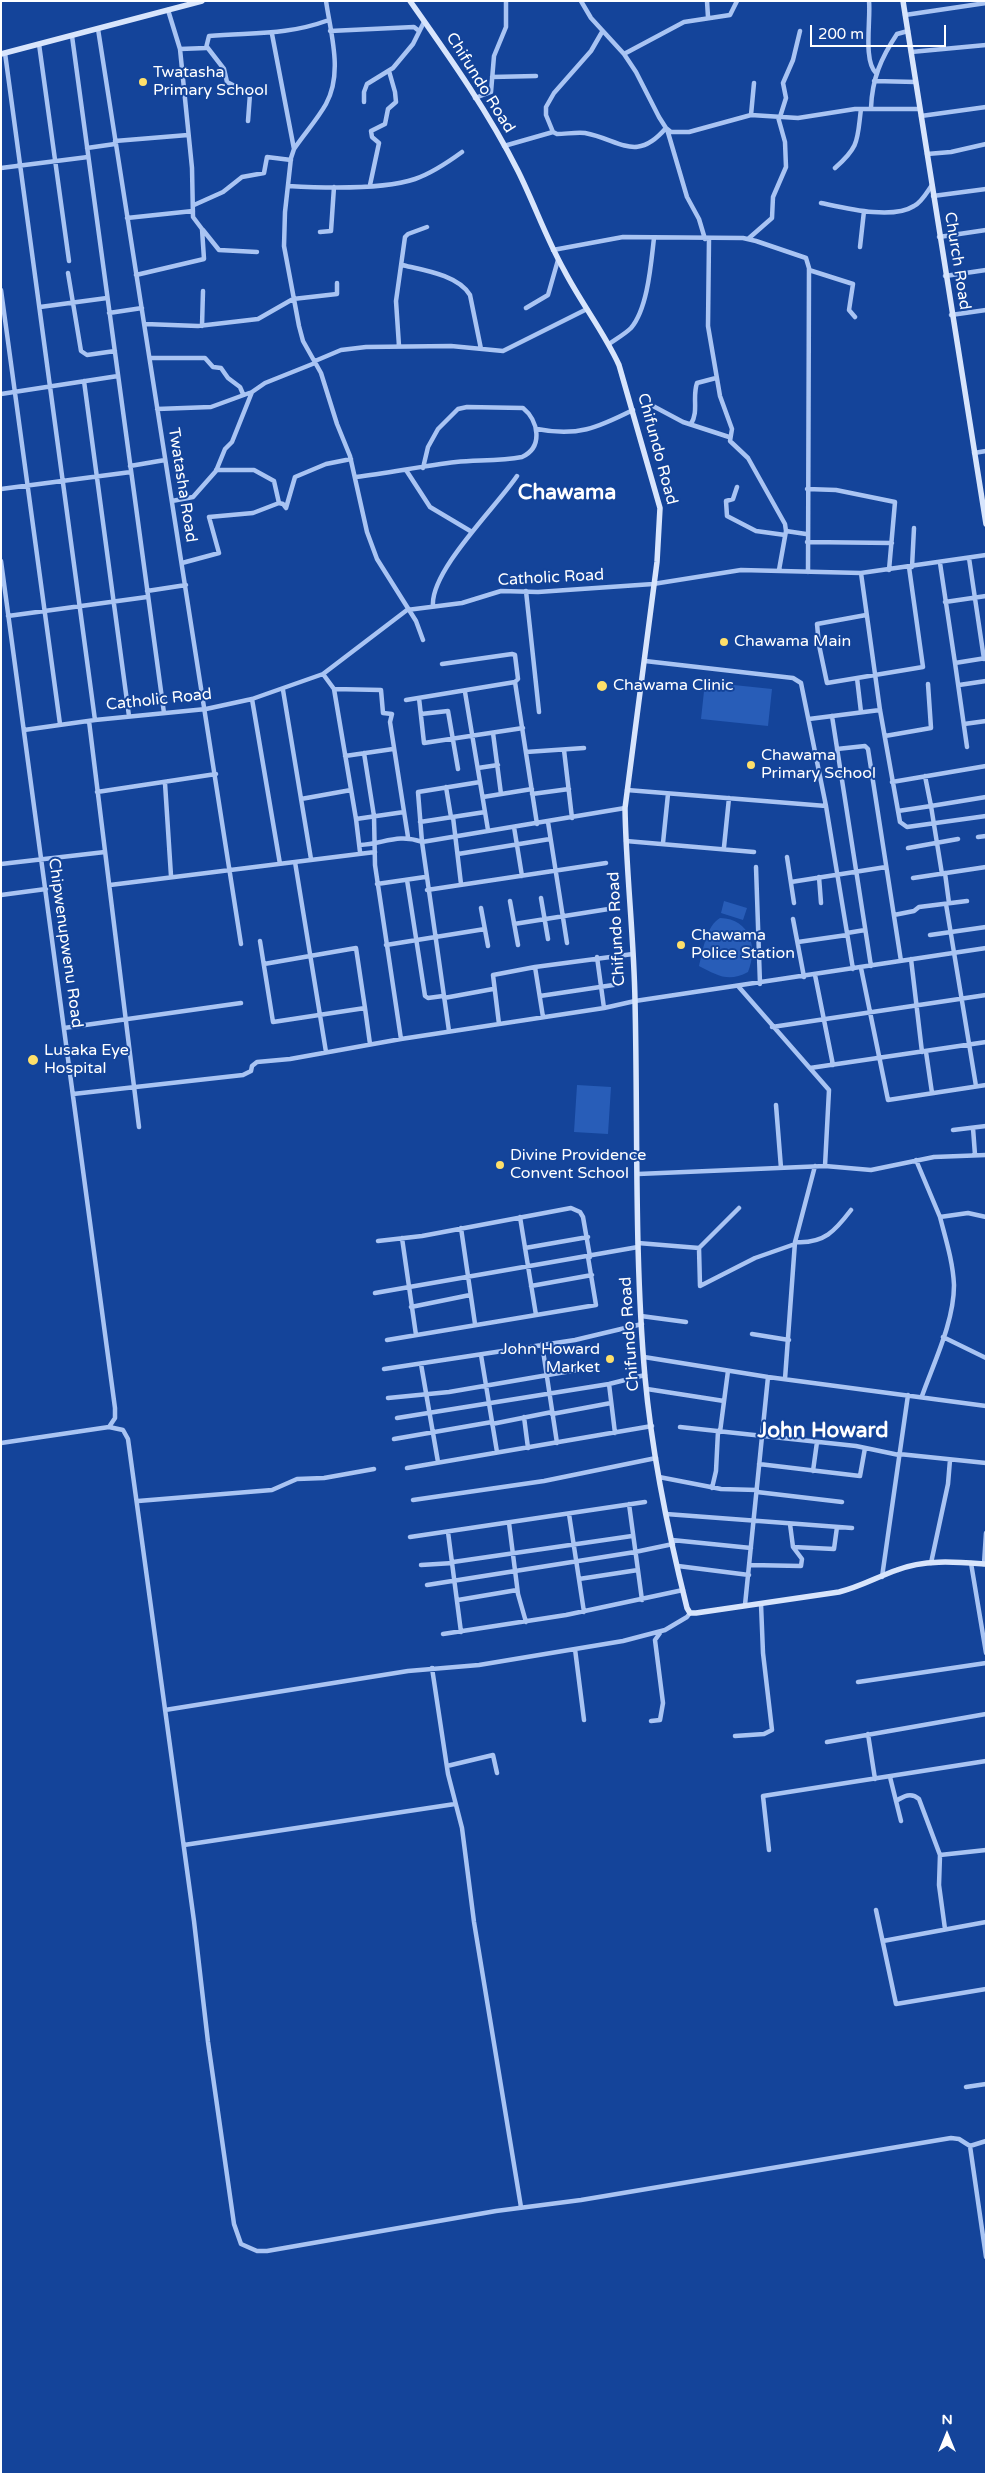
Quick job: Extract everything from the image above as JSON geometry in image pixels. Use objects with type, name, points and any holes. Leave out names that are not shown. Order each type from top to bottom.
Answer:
[{"type":"street","points":[[95,720],[78,606],[40,307],[3,54],[202,1]]},
{"type":"street","points":[[326,1],[334,66],[332,90],[323,109],[294,149],[288,186],[284,246],[293,299],[303,341],[315,362],[351,459],[376,559],[416,622],[423,640]]},
{"type":"street","name":"Chifundo Road","points":[[410,1],[504,146],[558,260],[609,344],[619,365],[633,410],[660,508],[660,529],[645,661],[627,790],[626,841],[635,1001],[638,1245],[645,1375],[659,1477],[672,1542],[690,1613]]},
{"type":"street","points":[[474,99],[490,93],[494,56],[506,27],[506,1]]},
{"type":"street","points":[[581,1],[602,32],[624,54],[636,72],[666,128],[687,197],[707,238],[708,326],[716,378],[720,396],[732,429],[729,437],[732,446],[744,454],[780,514],[786,533],[779,570]]},
{"type":"street","points":[[707,1],[708,17]]},
{"type":"street","points":[[624,54],[684,22],[730,15],[737,1]]},
{"type":"street","points":[[869,1],[869,56],[872,68],[876,72]]},
{"type":"street","name":"Church Road","points":[[903,1],[951,315],[986,524]]},
{"type":"street","points":[[943,1],[944,9]]},
{"type":"street","points":[[905,15],[986,3]]},
{"type":"street","points":[[168,10],[180,49],[194,221],[220,250],[257,252]]},
{"type":"street","points":[[248,121],[250,94],[228,83],[224,69],[207,47],[209,36],[272,34],[300,29],[328,20]]},
{"type":"street","points":[[364,102],[364,92],[367,84],[389,71],[413,44],[424,22]]},
{"type":"street","points":[[330,31],[414,27],[419,31]]},
{"type":"street","name":"Twatasha Road","points":[[98,29],[206,709],[228,870],[242,944]]},
{"type":"street","points":[[748,239],[772,218],[773,197],[786,168],[785,142],[779,117],[786,98],[783,83],[794,60],[800,31]]},
{"type":"street","points":[[553,132],[546,115],[546,107],[554,93],[591,51],[602,32]]},
{"type":"street","points":[[871,108],[876,72],[897,34],[908,32]]},
{"type":"street","points":[[272,34],[294,149]]},
{"type":"street","points":[[72,36],[164,713]]},
{"type":"street","points":[[39,44],[69,261]]},
{"type":"street","points":[[911,52],[986,45]]},
{"type":"street","points":[[180,49],[207,47]]},
{"type":"street","points":[[370,185],[379,143],[372,137],[371,131],[385,124],[388,109],[396,102],[389,71]]},
{"type":"street","points":[[492,77],[536,76]]},
{"type":"street","points":[[874,81],[916,82]]},
{"type":"street","points":[[751,115],[754,83]]},
{"type":"street","points":[[666,128],[672,132],[689,132],[751,115],[798,118],[871,108],[921,112],[986,107]]},
{"type":"street","points":[[836,168],[852,153],[859,130],[861,109]]},
{"type":"street","points":[[504,146],[553,132],[558,134],[588,134],[621,145],[641,146],[651,144],[666,128]]},
{"type":"street","points":[[87,148],[115,142],[188,135]]},
{"type":"street","points":[[927,154],[951,152],[986,144]]},
{"type":"street","points":[[288,186],[334,187],[370,185],[414,179],[439,168],[462,152]]},
{"type":"street","points":[[1,168],[88,157]]},
{"type":"street","points":[[127,218],[194,208],[223,192],[239,179],[264,173],[267,157],[291,160]]},
{"type":"street","points":[[821,203],[864,211],[891,211],[912,208],[932,185]]},
{"type":"street","points":[[320,232],[331,231],[334,187]]},
{"type":"street","points":[[933,196],[986,189]]},
{"type":"street","points":[[860,247],[864,211]]},
{"type":"street","points":[[399,346],[396,303],[406,235],[427,227]]},
{"type":"street","points":[[136,275],[196,259],[204,259],[202,229]]},
{"type":"street","points":[[939,237],[986,230]]},
{"type":"street","points":[[553,250],[607,238],[748,239],[802,255],[806,258],[810,270],[810,436],[806,534],[808,572]]},
{"type":"street","points":[[609,344],[628,331],[634,324],[649,281],[654,238]]},
{"type":"street","points":[[526,308],[548,295],[558,260]]},
{"type":"street","points":[[402,265],[431,272],[466,288],[470,295],[481,349]]},
{"type":"street","points":[[810,270],[853,284],[849,310],[855,317]]},
{"type":"street","points":[[945,276],[986,270]]},
{"type":"street","points":[[68,273],[82,353],[88,355],[115,351]]},
{"type":"street","points":[[145,324],[202,326],[258,319],[293,299],[337,294],[337,283]]},
{"type":"street","points":[[1,290],[60,724]]},
{"type":"street","points":[[202,326],[203,291]]},
{"type":"street","points":[[40,307],[107,298]]},
{"type":"street","points":[[109,313],[142,308]]},
{"type":"street","points":[[157,409],[206,408],[252,392],[267,382],[352,348],[451,346],[495,352],[513,348],[587,309]]},
{"type":"street","points":[[951,315],[986,310]]},
{"type":"street","points":[[150,358],[204,358],[213,367],[221,368],[228,378],[240,387],[243,394]]},
{"type":"street","points":[[1,394],[118,376]]},
{"type":"street","points":[[691,424],[696,415],[695,393],[698,383],[716,378]]},
{"type":"street","points":[[84,380],[129,716]]},
{"type":"street","points":[[172,501],[193,497],[216,470],[226,449],[232,442],[252,392]]},
{"type":"street","points":[[653,406],[691,424],[729,437]]},
{"type":"street","points":[[356,477],[423,468],[470,461],[522,457],[529,452],[537,436],[535,422],[523,408],[462,408],[439,426],[428,447],[423,468]]},
{"type":"street","points":[[537,429],[564,433],[584,431],[633,410]]},
{"type":"street","points":[[974,453],[986,451]]},
{"type":"street","points":[[182,563],[219,553],[209,517],[253,513],[279,503],[283,504],[286,508],[295,477],[326,464],[351,459]]},
{"type":"street","points":[[1,489],[96,476],[165,460]]},
{"type":"street","points":[[216,470],[256,471],[274,481],[279,503]]},
{"type":"street","points":[[406,470],[430,506],[472,532]]},
{"type":"street","points":[[433,606],[436,585],[472,532],[503,497],[517,476]]},
{"type":"street","points":[[736,487],[733,498],[726,501],[727,516],[756,531],[806,534]]},
{"type":"street","points":[[807,489],[836,490],[893,500],[895,505],[889,570]]},
{"type":"street","points":[[866,615],[817,624],[827,683],[920,668],[924,664],[911,567],[914,528]]},
{"type":"street","points":[[807,542],[892,543]]},
{"type":"street","name":"Catholic Road","points":[[24,730],[129,716],[206,709],[284,690],[323,674],[407,610],[462,604],[501,591],[653,584],[720,572],[779,570],[862,573],[986,555]]},
{"type":"street","points":[[956,663],[985,660],[969,558]]},
{"type":"street","name":"Chipwenupwenu Road","points":[[1,561],[115,1408],[115,1418],[109,1427]]},
{"type":"street","points":[[940,563],[967,747]]},
{"type":"street","points":[[862,573],[866,615],[880,710],[892,782],[903,826],[934,824],[986,816]]},
{"type":"street","points":[[147,591],[186,585]]},
{"type":"street","points":[[526,591],[539,712]]},
{"type":"street","points":[[945,602],[986,596]]},
{"type":"street","points":[[8,616],[148,597]]},
{"type":"street","points":[[442,664],[514,654],[518,679],[515,682],[537,824]]},
{"type":"street","points":[[645,661],[793,678],[801,683],[810,719],[826,806],[853,969]]},
{"type":"street","points":[[323,674],[334,690],[360,852]]},
{"type":"street","points":[[857,678],[861,712]]},
{"type":"street","points":[[959,685],[986,681]]},
{"type":"street","points":[[406,700],[464,692],[515,682]]},
{"type":"street","points":[[885,736],[931,728],[928,684]]},
{"type":"street","points":[[284,690],[311,859]]},
{"type":"street","points":[[334,690],[381,690],[383,712],[392,714],[390,722],[408,837]]},
{"type":"street","points":[[464,692],[488,830]]},
{"type":"street","points":[[419,698],[424,743],[523,728]]},
{"type":"street","points":[[252,699],[280,864]]},
{"type":"street","points":[[810,719],[880,710]]},
{"type":"street","points":[[421,714],[448,711],[458,769]]},
{"type":"street","points":[[832,716],[872,966]]},
{"type":"street","points":[[89,721],[140,1127]]},
{"type":"street","points":[[964,724],[986,721]]},
{"type":"street","points":[[493,733],[501,794]]},
{"type":"street","points":[[837,750],[865,746],[868,749],[901,961]]},
{"type":"street","points":[[526,752],[584,748]]},
{"type":"street","points":[[345,756],[394,749]]},
{"type":"street","points":[[564,750],[572,818]]},
{"type":"street","points":[[364,753],[374,816],[375,852],[386,946],[401,1039]]},
{"type":"street","points":[[478,768],[498,765]]},
{"type":"street","points":[[892,782],[986,766]]},
{"type":"street","points":[[97,792],[165,784],[216,774]]},
{"type":"street","points":[[925,776],[948,904],[950,932],[976,1086]]},
{"type":"street","points":[[449,1031],[425,877],[418,793],[480,782]]},
{"type":"street","points":[[165,784],[171,876]]},
{"type":"street","points":[[446,788],[456,836],[461,884]]},
{"type":"street","points":[[483,797],[569,789]]},
{"type":"street","points":[[301,799],[351,790]]},
{"type":"street","points":[[627,790],[826,806]]},
{"type":"street","points":[[663,843],[668,794]]},
{"type":"street","points":[[898,810],[986,797]]},
{"type":"street","points":[[724,848],[729,798]]},
{"type":"street","points":[[360,845],[376,844],[408,837],[422,842],[626,808]]},
{"type":"street","points":[[356,819],[404,812]]},
{"type":"street","points":[[420,822],[485,812]]},
{"type":"street","points":[[548,822],[567,943]]},
{"type":"street","points":[[514,827],[522,876]]},
{"type":"street","points":[[978,837],[986,836]]},
{"type":"street","points":[[458,854],[550,839]]},
{"type":"street","points":[[908,848],[958,839]]},
{"type":"street","points":[[626,841],[754,852]]},
{"type":"street","points":[[1,864],[105,852]]},
{"type":"street","points":[[110,885],[296,862],[360,852],[375,852]]},
{"type":"street","points":[[787,857],[794,903]]},
{"type":"street","points":[[296,862],[326,1052]]},
{"type":"street","points":[[427,890],[606,862]]},
{"type":"street","points":[[756,867],[760,984]]},
{"type":"street","points":[[791,882],[886,867]]},
{"type":"street","points":[[913,878],[986,867]]},
{"type":"street","points":[[378,884],[425,877]]},
{"type":"street","points":[[819,877],[821,903]]},
{"type":"street","points":[[407,880],[425,996],[428,998],[444,997],[493,989]]},
{"type":"street","points":[[1,896],[46,889]]},
{"type":"street","points":[[541,898],[548,939]]},
{"type":"street","points":[[510,901],[518,945]]},
{"type":"street","points":[[894,915],[914,912],[919,907],[967,901]]},
{"type":"street","points":[[481,908],[488,946]]},
{"type":"street","points":[[514,924],[615,908]]},
{"type":"street","points":[[793,919],[804,977]]},
{"type":"street","points":[[930,935],[986,927]]},
{"type":"street","points":[[386,946],[434,936],[485,929]]},
{"type":"street","points":[[798,942],[865,930]]},
{"type":"street","points":[[260,941],[273,1022],[365,1008]]},
{"type":"street","points":[[264,964],[356,948],[370,1044]]},
{"type":"street","points":[[73,1094],[243,1075],[251,1071],[252,1066],[256,1062],[290,1059],[449,1031],[604,1008],[635,1001],[760,984],[986,948]]},
{"type":"street","points":[[499,1024],[493,989],[494,974],[597,957],[633,954]]},
{"type":"street","points":[[597,957],[604,1008]]},
{"type":"street","points":[[911,959],[916,1004],[932,1093]]},
{"type":"street","points":[[535,967],[543,1017]]},
{"type":"street","points":[[861,968],[888,1100],[986,1085]]},
{"type":"street","points":[[816,975],[833,1064]]},
{"type":"street","points":[[540,996],[620,984]]},
{"type":"street","points":[[738,986],[829,1090],[824,1166]]},
{"type":"street","points":[[772,1027],[986,995]]},
{"type":"street","points":[[64,1028],[241,1003]]},
{"type":"street","points":[[810,1068],[986,1042]]},
{"type":"street","points":[[776,1105],[781,1168]]},
{"type":"street","points":[[953,1130],[986,1126]]},
{"type":"street","points":[[973,1128],[975,1155]]},
{"type":"street","points":[[638,1174],[815,1166],[871,1170],[916,1160],[986,1155]]},
{"type":"street","points":[[916,1160],[940,1217],[951,1261],[954,1288],[950,1314],[922,1396]]},
{"type":"street","points":[[785,1379],[795,1243],[815,1166]]},
{"type":"street","points":[[739,1208],[699,1248],[700,1286],[755,1258],[795,1243],[808,1243],[827,1237],[835,1231],[851,1210]]},
{"type":"street","points":[[378,1240],[402,1238],[520,1216],[575,1209],[583,1217],[588,1237],[596,1305],[387,1340]]},
{"type":"street","points":[[940,1217],[968,1214],[986,1217]]},
{"type":"street","points":[[520,1216],[536,1315]]},
{"type":"street","points":[[461,1228],[475,1324]]},
{"type":"street","points":[[525,1248],[588,1237]]},
{"type":"street","points":[[402,1238],[416,1335]]},
{"type":"street","points":[[375,1293],[589,1257],[638,1245],[699,1248]]},
{"type":"street","points":[[531,1286],[592,1275]]},
{"type":"street","points":[[411,1307],[470,1295]]},
{"type":"street","points":[[641,1316],[686,1322]]},
{"type":"street","points":[[384,1369],[588,1337],[642,1324]]},
{"type":"street","points":[[752,1334],[789,1340]]},
{"type":"street","points":[[943,1337],[986,1358]]},
{"type":"street","points":[[542,1344],[557,1443]]},
{"type":"street","points":[[481,1355],[497,1452]]},
{"type":"street","points":[[644,1356],[768,1377],[986,1406]]},
{"type":"street","points":[[421,1364],[438,1462]]},
{"type":"street","points":[[388,1398],[486,1386],[577,1370]]},
{"type":"street","points":[[712,1488],[716,1471],[719,1431],[728,1371]]},
{"type":"street","points":[[398,1418],[609,1384],[645,1375]]},
{"type":"street","points":[[745,1605],[768,1377]]},
{"type":"street","points":[[609,1384],[615,1433]]},
{"type":"street","points":[[647,1389],[724,1401]]},
{"type":"street","points":[[882,1578],[908,1395]]},
{"type":"street","points":[[394,1439],[611,1403]]},
{"type":"street","points":[[524,1418],[528,1448]]},
{"type":"street","points":[[407,1468],[652,1426]]},
{"type":"street","points":[[1,1443],[109,1427],[119,1428],[127,1435],[138,1501],[184,1845],[208,2042],[234,2224],[241,2244],[257,2251],[267,2251],[521,2207],[581,2200],[876,2152],[942,2138],[959,2139],[970,2146],[986,2141]]},
{"type":"street","points":[[680,1428],[817,1442],[899,1454],[986,1463]]},
{"type":"street","points":[[813,1471],[817,1442]]},
{"type":"street","points":[[759,1464],[860,1476],[865,1448]]},
{"type":"street","points":[[413,1500],[544,1481],[656,1458]]},
{"type":"street","points":[[931,1563],[948,1484],[950,1460]]},
{"type":"street","points":[[138,1501],[272,1490],[303,1477],[324,1478],[374,1469]]},
{"type":"street","points":[[659,1477],[712,1488],[757,1491],[842,1502]]},
{"type":"street","points":[[410,1537],[645,1502]]},
{"type":"street","points":[[629,1504],[642,1600]]},
{"type":"street","points":[[569,1514],[584,1612]]},
{"type":"street","points":[[666,1514],[852,1528]]},
{"type":"street","points":[[509,1523],[517,1590],[526,1622]]},
{"type":"street","points":[[750,1565],[801,1566],[802,1559],[793,1547],[790,1524]]},
{"type":"street","points":[[793,1547],[834,1549],[838,1527]]},
{"type":"street","points":[[448,1532],[461,1632]]},
{"type":"street","points":[[165,1710],[432,1668],[487,1664],[575,1649],[661,1632],[676,1625],[690,1613],[839,1592],[882,1578],[897,1570],[931,1563],[985,1564],[986,1533]]},
{"type":"street","points":[[422,1565],[453,1563],[632,1536]]},
{"type":"street","points":[[427,1585],[635,1552],[672,1542],[751,1548]]},
{"type":"street","points":[[970,1563],[986,1653]]},
{"type":"street","points":[[678,1566],[749,1575]]},
{"type":"street","points":[[579,1579],[638,1570]]},
{"type":"street","points":[[458,1600],[517,1590]]},
{"type":"street","points":[[443,1634],[584,1612],[683,1590]]},
{"type":"street","points":[[735,1736],[764,1734],[772,1730],[763,1653],[761,1604]]},
{"type":"street","points":[[651,1721],[660,1720],[662,1703],[655,1640],[661,1632]]},
{"type":"street","points":[[575,1649],[584,1720]]},
{"type":"street","points":[[858,1682],[986,1663]]},
{"type":"street","points":[[432,1668],[447,1766],[462,1828],[474,1922],[521,2207]]},
{"type":"street","points":[[827,1742],[986,1714]]},
{"type":"street","points":[[868,1734],[875,1779]]},
{"type":"street","points":[[447,1766],[493,1755],[497,1773]]},
{"type":"street","points":[[769,1850],[763,1796],[986,1762]]},
{"type":"street","points":[[890,1777],[901,1821]]},
{"type":"street","points":[[896,1801],[908,1795],[916,1796],[919,1799],[940,1855],[939,1885],[945,1929]]},
{"type":"street","points":[[184,1845],[455,1804]]},
{"type":"street","points":[[940,1855],[986,1850]]},
{"type":"street","points":[[876,1910],[896,2004],[986,1989]]},
{"type":"street","points":[[883,1941],[986,1922]]},
{"type":"street","points":[[966,2087],[986,2084]]},
{"type":"street","points":[[970,2146],[986,2257]]},
{"type":"street","points":[[978,2211],[986,2210]]},
{"type":"shaded area","points":[[705,682],[772,689],[768,726],[701,719]]},
{"type":"shaded area","points":[[724,901],[747,908],[743,920],[721,913]]},
{"type":"shaded area","points":[[720,918],[739,923],[749,936],[752,954],[748,972],[728,977],[699,966],[708,933]]},
{"type":"shaded area","points":[[577,1085],[611,1087],[608,1134],[574,1132]]},
{"type":"place","name":"Twatasha Primary School","points":[[143,82]]},
{"type":"place","name":"Chawama Main","points":[[724,642]]},
{"type":"place","name":"Chawama Clinic","points":[[602,686]]},
{"type":"place","name":"Chawama Primary School","points":[[751,765]]},
{"type":"place","name":"Chawama Police Station","points":[[681,945]]},
{"type":"place","name":"Lusaka Eye Hospital","points":[[33,1060]]},
{"type":"place","name":"Divine Providence Convent School","points":[[500,1165]]},
{"type":"place","name":"John Howard Market","points":[[610,1359]]},
{"type":"district","name":"Chawama","points":[[567,493]]},
{"type":"district","name":"John Howard","points":[[823,1431]]}]
